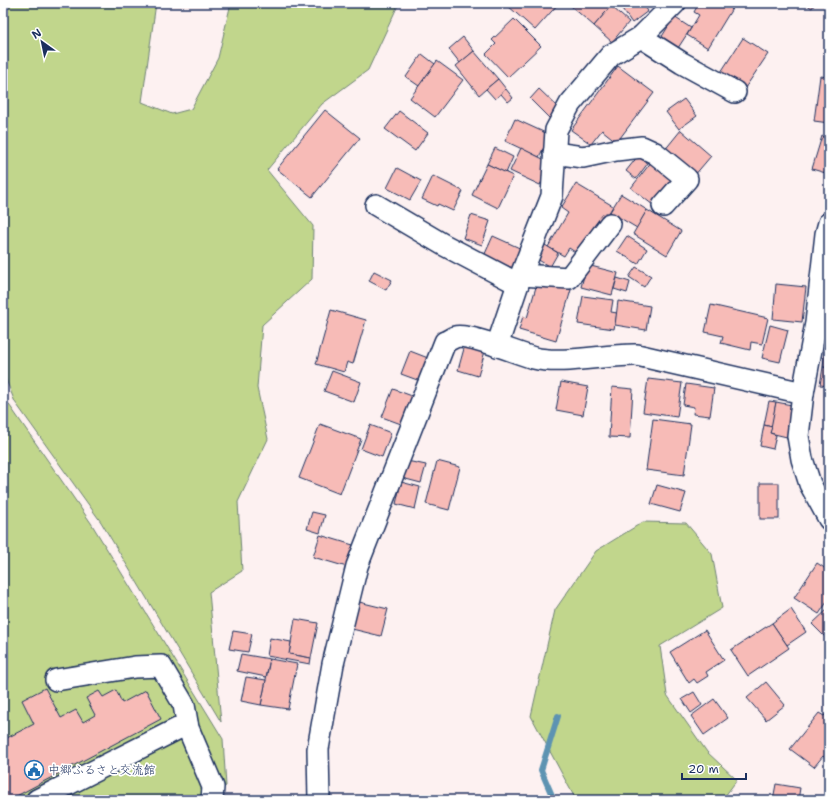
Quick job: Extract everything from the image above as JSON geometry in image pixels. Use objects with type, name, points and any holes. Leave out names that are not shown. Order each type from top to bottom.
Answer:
[{"type":"street","points":[[497,346],[519,279],[552,196],[556,130],[570,104],[611,55],[641,37],[675,3]]},
{"type":"street","points":[[641,37],[682,63],[735,92]]},
{"type":"street","points":[[554,153],[583,157],[642,147],[655,153],[687,179],[663,206]]},
{"type":"street","points":[[376,205],[444,245],[519,279],[569,278],[610,224]]},
{"type":"street","points":[[829,223],[826,234],[816,323],[803,393],[798,436],[802,459],[810,484],[829,520]]},
{"type":"street","points":[[319,800],[318,749],[333,664],[357,566],[444,342],[456,336],[497,346],[535,358],[553,361],[617,354],[637,355],[803,393]]},
{"type":"street","points":[[56,680],[135,667],[162,666],[184,705],[187,724],[213,786],[212,800]]},
{"type":"street","points":[[46,798],[187,724]]},
{"type":"green space","points":[[3,3],[156,3],[142,102],[172,114],[191,109],[218,58],[231,3],[399,3],[368,70],[322,104],[267,170],[313,226],[312,279],[262,325],[257,388],[268,439],[238,502],[242,571],[209,592],[221,722],[101,522],[15,402],[3,372]]},
{"type":"green space","points":[[3,396],[91,523],[223,739],[226,786],[199,800],[3,800]]},
{"type":"green space","points":[[643,522],[686,523],[712,554],[722,608],[660,646],[667,695],[707,752],[737,780],[722,800],[576,800],[531,716],[555,610],[596,551]]},
{"type":"building","points":[[509,3],[559,3],[535,30],[507,5]]},
{"type":"building","points":[[574,3],[607,3],[611,6],[594,26],[571,6]]},
{"type":"building","points":[[618,3],[642,3],[648,11],[632,23]]},
{"type":"building","points":[[699,3],[726,3],[733,7],[708,48],[687,35],[699,15],[694,12]]},
{"type":"building","points":[[804,3],[815,3],[812,8]]},
{"type":"building","points":[[611,6],[629,22],[612,42],[594,26]]},
{"type":"building","points":[[674,17],[691,28],[678,48],[661,38]]},
{"type":"building","points":[[514,19],[541,46],[508,77],[486,54],[496,44],[492,40]]},
{"type":"building","points":[[463,37],[474,51],[460,63],[449,49]]},
{"type":"building","points":[[743,38],[768,54],[745,88],[721,72]]},
{"type":"building","points":[[474,51],[498,79],[479,95],[456,66]]},
{"type":"building","points":[[422,54],[435,64],[419,86],[406,77]]},
{"type":"building","points":[[437,61],[463,80],[435,117],[410,98]]},
{"type":"building","points":[[618,66],[654,93],[617,142],[602,130],[591,144],[571,130]]},
{"type":"building","points":[[820,76],[829,77],[829,123],[814,121]]},
{"type":"building","points":[[498,79],[506,89],[495,99],[486,89]]},
{"type":"building","points":[[506,89],[513,98],[508,102],[501,94]]},
{"type":"building","points":[[539,89],[560,109],[550,119],[530,99]]},
{"type":"building","points":[[684,99],[697,116],[679,129],[666,112]]},
{"type":"building","points":[[325,110],[360,138],[312,197],[277,169]]},
{"type":"building","points":[[399,111],[428,133],[415,151],[385,129]]},
{"type":"building","points":[[515,119],[550,135],[539,157],[505,141]]},
{"type":"building","points":[[681,130],[711,156],[694,176],[664,151]]},
{"type":"building","points":[[822,136],[829,139],[829,174],[812,169]]},
{"type":"building","points":[[495,148],[513,157],[506,173],[487,164]]},
{"type":"building","points":[[521,148],[551,163],[540,185],[510,171]]},
{"type":"building","points":[[638,156],[648,163],[636,179],[626,171]]},
{"type":"building","points":[[652,161],[674,178],[653,205],[631,188]]},
{"type":"building","points":[[487,164],[513,176],[498,208],[472,195]]},
{"type":"building","points":[[397,168],[421,181],[410,200],[387,188]]},
{"type":"building","points":[[433,176],[463,191],[453,211],[422,199]]},
{"type":"building","points":[[576,184],[613,206],[598,231],[578,254],[569,248],[564,256],[548,247],[568,213],[561,208]]},
{"type":"building","points":[[621,194],[647,210],[637,228],[610,212]]},
{"type":"building","points":[[647,210],[681,231],[667,255],[633,234]]},
{"type":"building","points":[[471,215],[490,221],[482,245],[463,238]]},
{"type":"building","points":[[493,236],[524,250],[515,269],[484,256]]},
{"type":"building","points":[[627,236],[647,249],[638,264],[617,251]]},
{"type":"building","points":[[545,245],[558,253],[550,267],[537,259]]},
{"type":"building","points":[[587,265],[618,273],[612,295],[581,287]]},
{"type":"building","points":[[636,267],[651,276],[644,287],[629,277]]},
{"type":"building","points":[[374,271],[392,280],[386,290],[369,281]]},
{"type":"building","points":[[617,278],[630,282],[627,293],[614,289]]},
{"type":"building","points":[[538,280],[571,290],[556,341],[519,330],[523,316],[527,318]]},
{"type":"building","points":[[776,284],[806,287],[802,322],[773,319]]},
{"type":"building","points":[[583,296],[613,300],[611,312],[617,313],[614,329],[578,324]]},
{"type":"building","points":[[618,301],[650,306],[646,330],[615,325]]},
{"type":"building","points":[[711,305],[768,318],[762,344],[751,342],[750,350],[721,343],[723,336],[705,332]]},
{"type":"building","points":[[331,310],[366,320],[353,364],[347,362],[344,372],[316,364]]},
{"type":"building","points":[[770,325],[788,330],[780,362],[762,358]]},
{"type":"building","points":[[465,345],[485,351],[478,376],[458,370]]},
{"type":"building","points":[[825,346],[829,347],[829,368],[823,367]]},
{"type":"building","points":[[410,351],[428,358],[420,381],[401,374]]},
{"type":"building","points":[[823,367],[829,368],[829,386],[820,385]]},
{"type":"building","points":[[332,371],[361,382],[354,402],[324,391]]},
{"type":"building","points":[[648,379],[682,383],[677,417],[643,412]]},
{"type":"building","points":[[561,382],[588,387],[583,415],[556,410]]},
{"type":"building","points":[[686,384],[714,388],[710,416],[693,414],[694,407],[683,405]]},
{"type":"building","points":[[612,387],[633,389],[630,438],[609,437]]},
{"type":"building","points":[[393,389],[412,396],[401,424],[382,417]]},
{"type":"building","points":[[769,401],[776,402],[772,427],[764,425]]},
{"type":"building","points":[[776,402],[797,406],[791,438],[770,433]]},
{"type":"building","points":[[653,419],[691,424],[684,475],[646,470]]},
{"type":"building","points":[[320,424],[361,439],[340,494],[299,478]]},
{"type":"building","points":[[370,425],[391,433],[382,457],[361,449]]},
{"type":"building","points":[[764,425],[772,427],[770,433],[776,435],[773,449],[760,446]]},
{"type":"building","points":[[407,461],[426,465],[421,483],[402,478]]},
{"type":"building","points":[[437,461],[460,467],[449,510],[426,504]]},
{"type":"building","points":[[401,482],[420,487],[415,509],[396,504]]},
{"type":"building","points":[[760,483],[779,483],[779,519],[760,519]]},
{"type":"building","points":[[657,485],[686,493],[680,512],[651,504]]},
{"type":"building","points":[[312,512],[325,515],[320,533],[307,529]]},
{"type":"building","points":[[320,535],[353,545],[347,567],[313,557]]},
{"type":"building","points":[[817,563],[829,571],[829,599],[819,614],[794,598]]},
{"type":"building","points":[[359,602],[388,609],[381,636],[352,629]]},
{"type":"building","points":[[829,608],[829,641],[812,624]]},
{"type":"building","points":[[791,609],[806,632],[787,645],[772,623]]},
{"type":"building","points":[[295,619],[318,623],[311,658],[289,654]]},
{"type":"building","points":[[772,623],[789,648],[748,676],[731,650]]},
{"type":"building","points":[[705,630],[724,660],[706,672],[708,676],[697,683],[694,679],[689,683],[670,652]]},
{"type":"building","points":[[233,631],[252,634],[248,652],[229,649]]},
{"type":"building","points":[[270,638],[291,642],[289,654],[311,658],[310,664],[267,656]]},
{"type":"building","points":[[241,654],[270,659],[266,677],[237,671]]},
{"type":"building","points":[[270,659],[297,664],[288,709],[261,705]]},
{"type":"building","points":[[246,677],[266,680],[261,705],[241,701]]},
{"type":"building","points":[[766,682],[785,705],[766,720],[747,698]]},
{"type":"building","name":"中郷ふるさと交流館","points":[[45,688],[61,718],[76,710],[83,722],[95,715],[86,698],[99,691],[103,697],[116,690],[122,703],[146,690],[161,719],[9,800],[3,800],[3,740],[34,724],[22,700]]},
{"type":"building","points":[[694,692],[702,705],[691,713],[682,699]]},
{"type":"building","points":[[714,699],[728,718],[704,735],[691,716]]},
{"type":"building","points":[[828,711],[829,758],[828,760],[823,756],[814,767],[790,749],[819,713],[824,716]]},
{"type":"building","points":[[776,784],[800,788],[798,800],[773,800]]},
{"type":"waterway","points":[[554,800],[541,770],[558,716]]},
{"type":"place","name":"中郷ふるさと交流館","points":[[34,770]]}]
